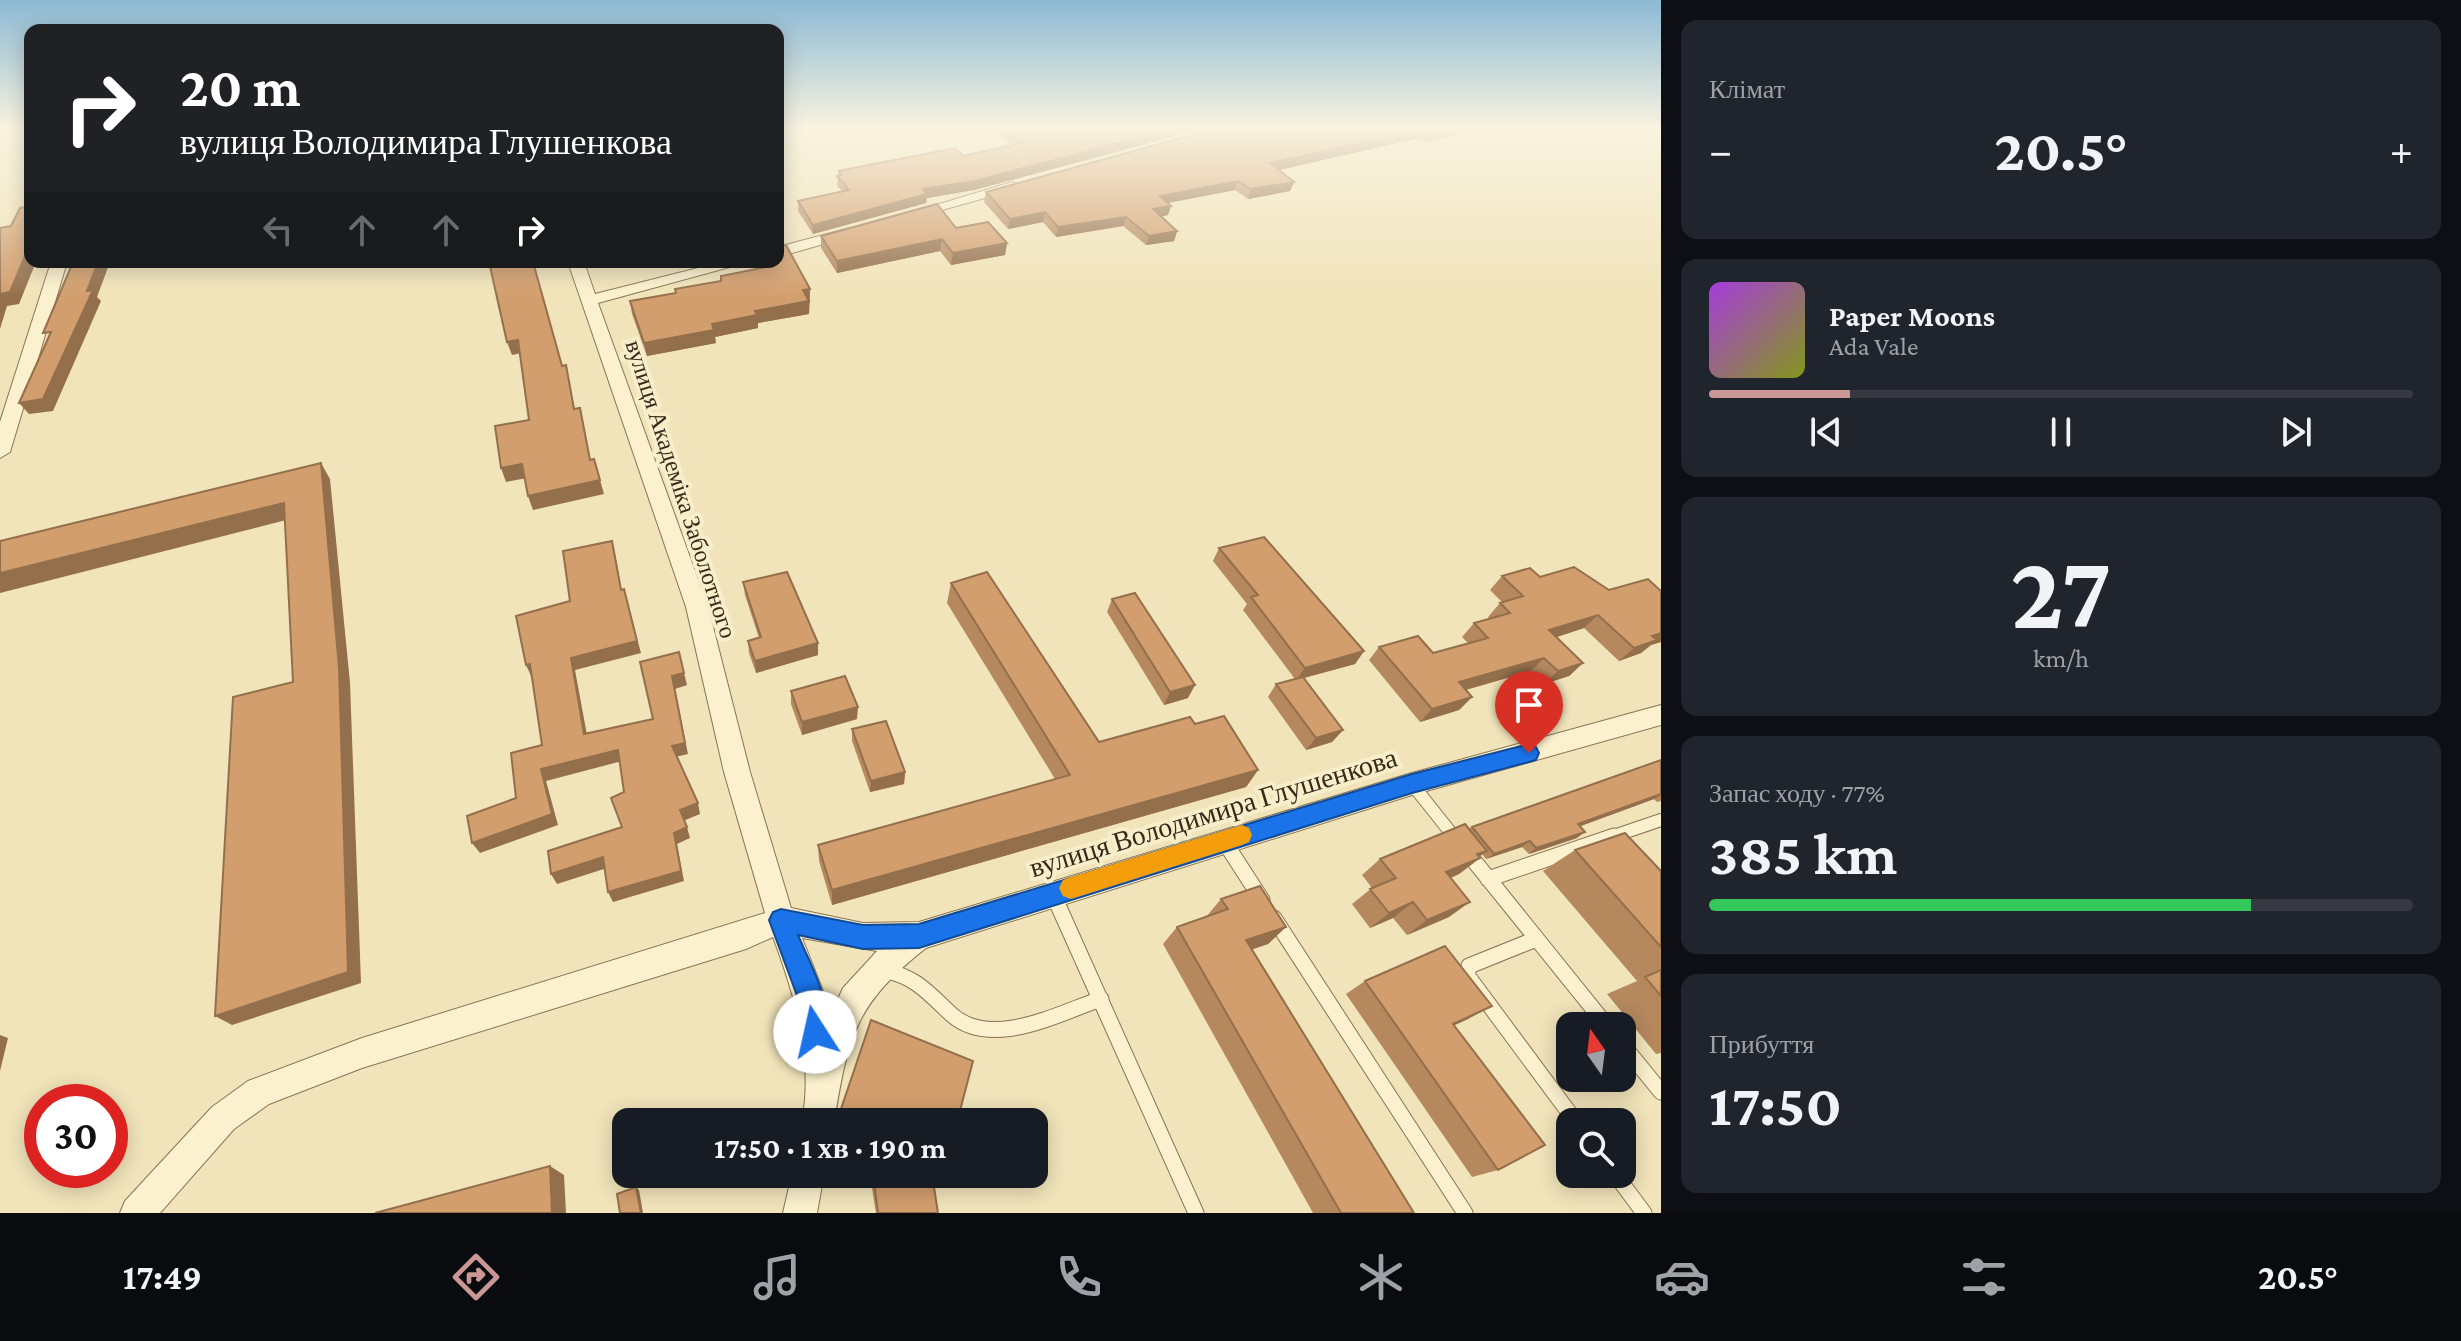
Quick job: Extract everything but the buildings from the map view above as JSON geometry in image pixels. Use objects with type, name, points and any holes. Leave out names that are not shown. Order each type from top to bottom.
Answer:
[{"type":"street","points":[[899,218],[1011,186]]},
{"type":"street","points":[[784,250],[869,226]]},
{"type":"street","points":[[0,452],[57,268]]},
{"type":"street","name":"вулиця Академіка Заболотного","points":[[578,268],[697,607],[737,772],[781,920],[812,1001],[820,1108]]},
{"type":"street","points":[[591,300],[716,268]]},
{"type":"street","name":"вулиця Володимира Глушенкова","points":[[781,920],[863,937],[919,936],[1412,784],[1661,715]]},
{"type":"street","points":[[137,1213],[223,1118],[259,1092],[362,1053],[746,935],[781,920]]},
{"type":"street","points":[[820,1108],[845,1011],[873,970],[919,936]]},
{"type":"street","points":[[800,1213],[805,1188]]},
{"type":"lane","points":[[1412,784],[1596,1012]]},
{"type":"lane","points":[[1488,879],[1661,820]]},
{"type":"lane","points":[[1641,826],[1661,828]]},
{"type":"lane","points":[[1224,840],[1465,1213]]},
{"type":"lane","points":[[1053,894],[1196,1213]]},
{"type":"lane","points":[[1536,939],[1469,966],[1467,975],[1566,1108]]},
{"type":"lane","points":[[873,970],[905,973],[970,1027],[992,1031],[1101,999]]},
{"type":"lane","points":[[1636,1061],[1661,1092]]},
{"type":"lane","points":[[1625,1188],[1644,1213]]},
{"type":"slow traffic","points":[[1071,888],[1242,835]]},
{"type":"route","points":[[815,1032],[812,1001],[781,920],[863,937],[892,939],[919,936],[1224,840],[1529,753]]}]
